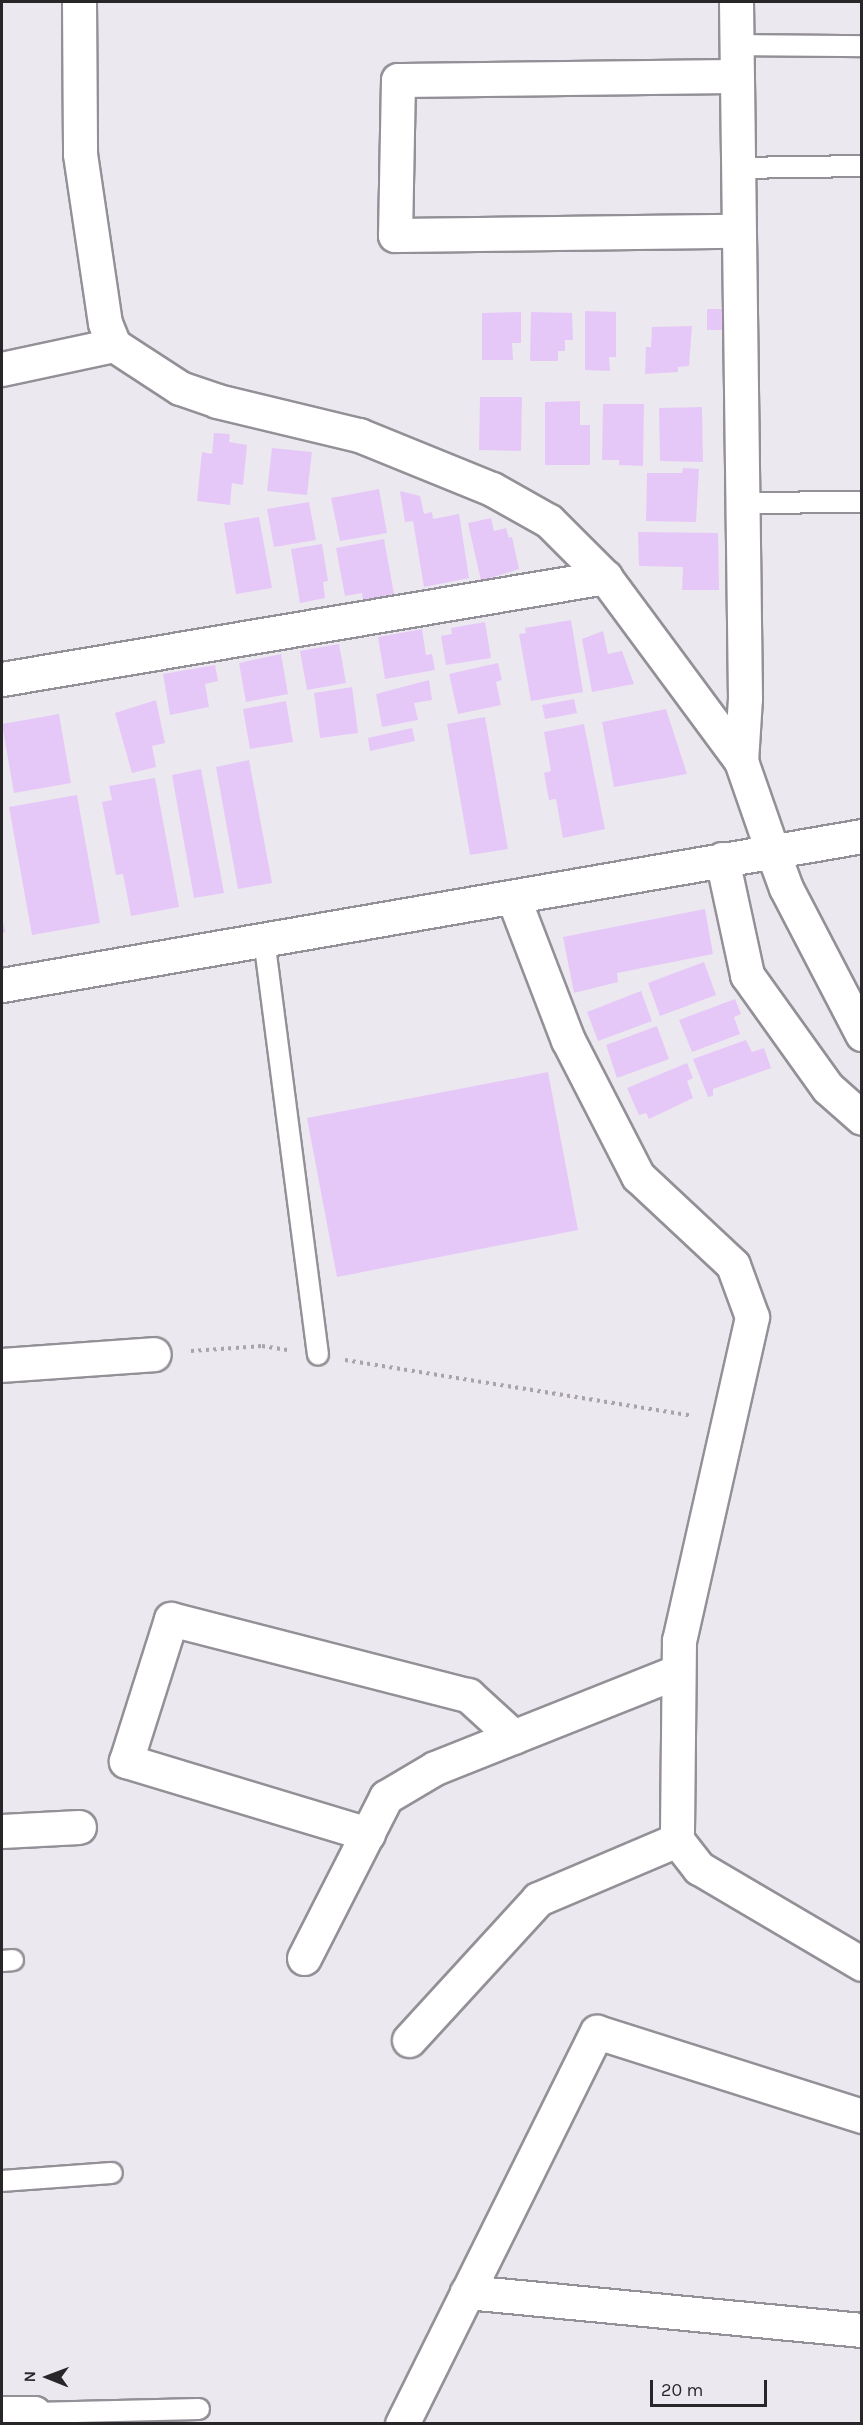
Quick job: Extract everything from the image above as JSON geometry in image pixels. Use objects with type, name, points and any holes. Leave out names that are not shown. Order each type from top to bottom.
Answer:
[{"type":"street","points":[[79,2],[80,154],[105,323],[114,345],[180,388],[217,401],[359,435],[492,489],[549,521],[605,577],[741,761],[786,888],[861,1034]]},
{"type":"street","points":[[736,2],[736,168],[745,698],[741,761]]},
{"type":"street","points":[[736,61],[398,80],[395,235],[738,231]]},
{"type":"street","points":[[2,369],[114,345]]},
{"type":"street","points":[[2,679],[605,577]]},
{"type":"street","points":[[2,985],[861,836]]},
{"type":"street","points":[[722,859],[747,975],[828,1088],[861,1118]]},
{"type":"street","points":[[513,897],[568,1040],[638,1176],[733,1265],[752,1317],[679,1640],[676,1672],[676,1840],[699,1868],[861,1964]]},
{"type":"street","points":[[2,1365],[154,1354]]},
{"type":"street","points":[[368,1834],[126,1761],[171,1619],[468,1695],[514,1737]]},
{"type":"street","points":[[304,1958],[386,1797],[435,1768],[676,1672]]},
{"type":"street","points":[[2,1831],[79,1827]]},
{"type":"street","points":[[410,2040],[538,1899],[676,1840]]},
{"type":"street","points":[[402,2424],[597,2032],[861,2116]]},
{"type":"street","points":[[467,2292],[861,2330]]},
{"type":"street","points":[[2,2413],[35,2418]]},
{"type":"lane","points":[[736,61],[861,46]]},
{"type":"lane","points":[[736,168],[861,166]]},
{"type":"lane","points":[[743,504],[861,502]]},
{"type":"lane","points":[[264,939],[318,1355]]},
{"type":"lane","points":[[2,2181],[112,2173]]},
{"type":"lane","points":[[35,2418],[199,2409]]},
{"type":"path","points":[[154,1354],[262,1346],[727,1421]]},
{"type":"building","points":[[707,309],[725,309],[726,330],[707,330]]},
{"type":"building","points":[[585,311],[616,312],[616,357],[609,357],[610,371],[585,370]]},
{"type":"building","points":[[521,312],[521,343],[512,343],[513,360],[482,360],[482,313]]},
{"type":"building","points":[[531,312],[572,313],[573,340],[565,340],[565,351],[558,351],[558,361],[530,361]]},
{"type":"building","points":[[692,326],[689,366],[678,367],[678,372],[645,374],[646,347],[651,347],[652,327]]},
{"type":"building","points":[[480,397],[522,397],[521,451],[479,450]]},
{"type":"building","points":[[580,401],[580,425],[590,425],[590,465],[545,465],[545,402]]},
{"type":"building","points":[[603,404],[644,404],[643,466],[619,465],[619,460],[602,460]]},
{"type":"building","points":[[702,407],[703,462],[660,461],[659,408]]},
{"type":"building","points":[[214,433],[230,434],[229,442],[247,445],[243,485],[232,483],[230,505],[197,501],[202,452],[212,454]]},
{"type":"building","points":[[272,448],[312,452],[307,495],[267,491]]},
{"type":"building","points":[[683,468],[699,469],[696,522],[646,521],[647,473],[682,473]]},
{"type":"building","points":[[379,489],[387,533],[340,541],[331,498]]},
{"type":"building","points":[[400,491],[420,496],[424,514],[432,512],[433,519],[459,514],[469,578],[424,587],[413,521],[405,522]]},
{"type":"building","points":[[309,502],[316,540],[274,547],[267,509]]},
{"type":"building","points":[[259,517],[272,588],[236,594],[224,523]]},
{"type":"building","points":[[491,518],[494,531],[506,528],[509,538],[512,537],[519,569],[481,581],[468,523]]},
{"type":"building","points":[[638,532],[718,533],[719,590],[682,590],[683,567],[639,566]]},
{"type":"building","points":[[384,539],[394,594],[363,600],[362,593],[345,596],[336,548]]},
{"type":"building","points":[[322,544],[328,581],[323,582],[325,598],[300,603],[291,549]]},
{"type":"building","points":[[571,620],[583,692],[531,701],[519,634],[526,633],[525,628]]},
{"type":"building","points":[[485,622],[491,658],[446,665],[441,636],[452,634],[451,628]]},
{"type":"building","points":[[422,629],[426,655],[432,654],[435,670],[385,679],[378,637]]},
{"type":"building","points":[[603,631],[608,654],[622,651],[634,684],[592,692],[582,639]]},
{"type":"building","points":[[339,644],[346,683],[307,690],[300,651]]},
{"type":"building","points":[[281,654],[288,694],[246,702],[239,663]]},
{"type":"building","points":[[498,663],[502,680],[496,682],[501,705],[458,714],[449,674]]},
{"type":"building","points":[[215,665],[218,681],[205,684],[209,707],[170,715],[163,674]]},
{"type":"building","points":[[429,680],[432,700],[414,703],[418,720],[382,727],[376,694]]},
{"type":"building","points":[[352,687],[358,733],[320,738],[314,693]]},
{"type":"building","points":[[574,699],[577,713],[545,719],[542,705]]},
{"type":"building","points":[[156,700],[165,743],[152,746],[156,767],[132,773],[115,713]]},
{"type":"building","points":[[286,701],[293,742],[250,749],[243,709]]},
{"type":"building","points":[[666,709],[687,774],[614,787],[602,722]]},
{"type":"building","points":[[59,714],[71,783],[14,793],[2,724]]},
{"type":"building","points":[[485,717],[508,849],[470,855],[447,724]]},
{"type":"building","points":[[584,724],[605,829],[563,838],[556,799],[549,800],[544,773],[551,771],[544,732]]},
{"type":"building","points":[[412,728],[415,741],[370,751],[368,738]]},
{"type":"building","points":[[249,760],[272,883],[238,889],[216,767]]},
{"type":"building","points":[[201,769],[224,893],[194,898],[172,775]]},
{"type":"building","points":[[155,778],[179,907],[131,916],[123,874],[116,875],[102,802],[112,800],[109,786]]},
{"type":"building","points":[[77,795],[100,923],[32,935],[9,807]]},
{"type":"building","points":[[705,909],[713,954],[617,973],[618,982],[574,993],[563,937]]},
{"type":"building","points":[[704,962],[716,995],[660,1016],[648,983]]},
{"type":"building","points":[[641,991],[652,1021],[598,1041],[587,1012]]},
{"type":"building","points":[[735,999],[741,1014],[734,1017],[740,1034],[692,1052],[679,1020]]},
{"type":"building","points":[[657,1026],[669,1059],[617,1078],[606,1045]]},
{"type":"building","points":[[746,1040],[752,1052],[764,1048],[771,1068],[713,1089],[713,1096],[708,1097],[693,1059]]},
{"type":"building","points":[[687,1063],[693,1078],[687,1081],[693,1098],[649,1119],[646,1113],[639,1115],[627,1088]]},
{"type":"building","points":[[548,1072],[578,1230],[337,1277],[307,1118]]}]
